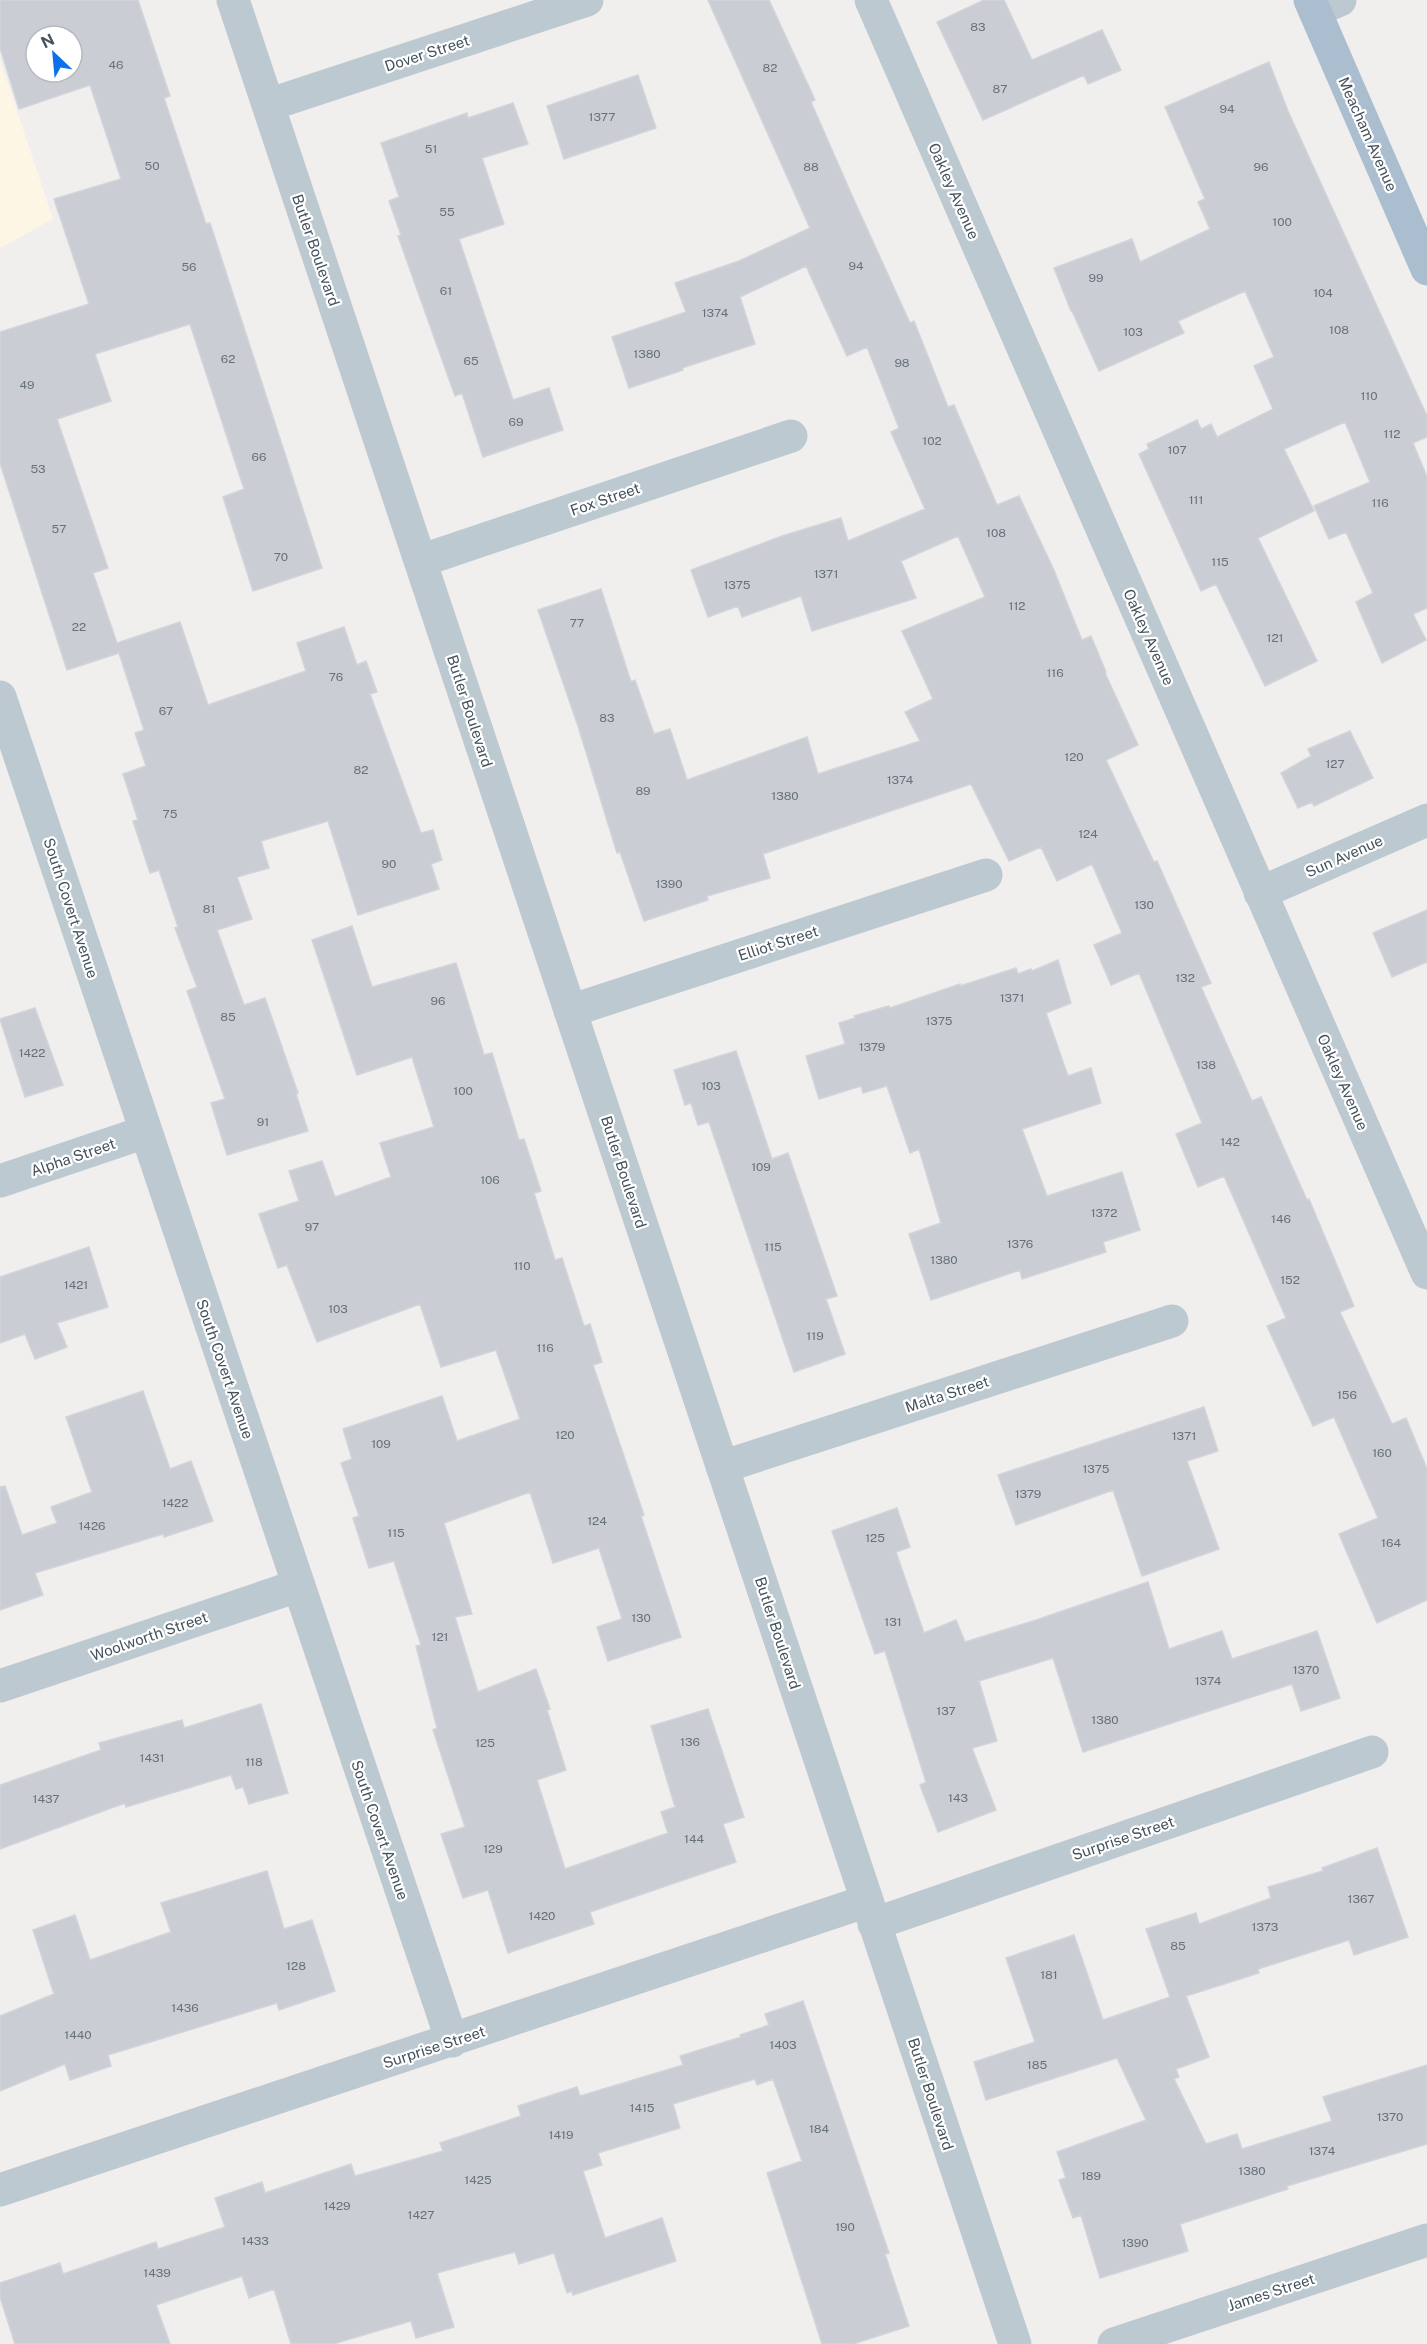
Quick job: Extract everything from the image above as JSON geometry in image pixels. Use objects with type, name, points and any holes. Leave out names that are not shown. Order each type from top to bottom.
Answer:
[{"type":"main road","name":"Meacham Avenue","points":[[1322,4],[1427,269]]},
{"type":"street","name":"Butler Boulevard","points":[[232,0],[1015,2344]]},
{"type":"street","name":"Dover Street","points":[[267,105],[587,0]]},
{"type":"street","name":"Oakley Avenue","points":[[871,0],[1427,1273]]},
{"type":"street","name":"Fox Street","points":[[420,561],[791,436]]},
{"type":"street","name":"South Covert Avenue","points":[[0,697],[297,1586],[452,2041]]},
{"type":"street","name":"Sun Avenue","points":[[1260,893],[1427,820]]},
{"type":"street","name":"Elliot Street","points":[[570,1011],[986,875]]},
{"type":"street","name":"Alpha Street","points":[[0,1181],[145,1132]]},
{"type":"street","name":"Malta Street","points":[[722,1467],[1172,1320]]},
{"type":"street","name":"Woolworth Street","points":[[0,1686],[297,1586]]},
{"type":"street","name":"Surprise Street","points":[[0,2190],[452,2041],[871,1912],[1372,1752]]},
{"type":"street","name":"James Street","points":[[1114,2344],[1427,2240]]},
{"type":"shaded area","points":[[0,60],[53,219],[0,248]]},
{"type":"building","points":[[0,0],[138,0],[170,96],[164,98],[206,224],[210,223],[322,568],[253,591],[223,497],[244,489],[190,324],[95,354],[111,401],[57,419],[108,568],[93,573],[117,643],[180,622],[208,705],[306,671],[297,643],[344,627],[357,665],[366,661],[377,692],[370,694],[421,833],[433,830],[442,860],[431,864],[439,889],[358,915],[328,821],[261,841],[269,868],[237,877],[252,919],[217,930],[244,1005],[265,998],[298,1093],[296,1094],[308,1131],[227,1155],[211,1103],[225,1099],[187,991],[197,987],[175,928],[178,927],[159,870],[150,873],[133,821],[138,820],[123,774],[146,766],[135,733],[144,730],[119,653],[67,670],[0,463],[0,332],[89,304],[54,199],[121,179],[90,85],[19,109],[0,48]]},
{"type":"building","points":[[708,0],[769,0],[815,100],[811,102],[854,200],[910,323],[914,321],[948,407],[954,405],[997,505],[1019,496],[1053,568],[1082,640],[1091,636],[1138,745],[1106,760],[1154,862],[1157,861],[1211,983],[1201,987],[1252,1101],[1261,1097],[1307,1200],[1309,1199],[1354,1306],[1340,1312],[1392,1424],[1406,1418],[1427,1469],[1427,1600],[1377,1623],[1339,1534],[1378,1518],[1334,1417],[1313,1426],[1267,1326],[1286,1318],[1224,1176],[1198,1187],[1176,1134],[1202,1123],[1139,973],[1111,985],[1094,945],[1122,933],[1092,864],[1057,881],[1041,847],[1009,861],[971,784],[763,854],[770,878],[707,896],[708,900],[644,921],[620,852],[617,853],[578,726],[538,610],[601,589],[631,682],[635,680],[654,734],[670,729],[687,780],[807,737],[818,774],[920,741],[905,712],[933,699],[902,631],[985,597],[958,536],[901,561],[916,598],[812,631],[801,596],[742,617],[738,606],[708,617],[691,570],[782,536],[841,518],[848,541],[925,509],[891,432],[899,428],[867,347],[847,356],[806,266],[740,297],[755,344],[629,388],[612,337],[686,312],[675,283],[739,261],[810,228]]},
{"type":"building","points":[[984,0],[1004,0],[1032,60],[1102,30],[1121,70],[1088,84],[1084,75],[983,120],[937,22]]},
{"type":"building","points":[[1269,62],[1288,111],[1427,416],[1427,437],[1413,443],[1427,477],[1427,608],[1413,614],[1426,640],[1382,663],[1356,602],[1373,593],[1346,532],[1329,539],[1314,506],[1370,482],[1345,422],[1284,449],[1314,511],[1258,538],[1317,661],[1265,686],[1216,584],[1201,591],[1139,454],[1149,449],[1147,444],[1197,420],[1201,429],[1211,424],[1217,437],[1273,409],[1254,366],[1274,357],[1245,291],[1178,321],[1184,333],[1099,371],[1054,268],[1132,239],[1140,262],[1210,229],[1198,202],[1205,199],[1165,107]]},
{"type":"building","points":[[638,75],[656,128],[564,159],[547,106]]},
{"type":"building","points":[[513,103],[528,144],[482,158],[504,224],[459,239],[513,400],[549,388],[563,430],[483,457],[462,393],[455,396],[398,236],[401,235],[389,201],[399,197],[381,143],[467,113],[468,118]]},
{"type":"building","points":[[1350,731],[1373,778],[1314,806],[1312,802],[1298,808],[1281,773],[1311,756],[1308,749]]},
{"type":"building","points":[[1427,910],[1427,962],[1392,977],[1373,933]]},
{"type":"building","points":[[352,926],[372,987],[456,963],[484,1055],[492,1053],[519,1140],[524,1139],[541,1191],[534,1193],[555,1260],[562,1258],[584,1326],[590,1324],[602,1362],[593,1365],[644,1515],[641,1516],[681,1637],[608,1661],[597,1627],[622,1619],[599,1548],[553,1563],[530,1492],[444,1523],[472,1614],[455,1617],[478,1692],[536,1669],[550,1709],[547,1710],[566,1770],[537,1780],[565,1869],[668,1833],[661,1812],[675,1807],[651,1726],[708,1709],[744,1817],[723,1824],[736,1862],[590,1912],[594,1924],[508,1953],[488,1890],[463,1898],[441,1834],[465,1827],[433,1730],[437,1728],[416,1646],[421,1645],[394,1561],[369,1568],[353,1518],[359,1516],[341,1463],[352,1459],[343,1429],[442,1396],[457,1441],[520,1419],[496,1350],[441,1367],[420,1304],[317,1342],[287,1265],[278,1268],[259,1214],[299,1201],[289,1171],[322,1161],[335,1197],[391,1177],[380,1143],[434,1127],[412,1057],[357,1075],[312,940]]},
{"type":"building","points":[[1058,960],[1071,1003],[1046,1013],[1068,1076],[1091,1068],[1101,1103],[1022,1129],[1047,1196],[1122,1172],[1140,1230],[1103,1242],[1106,1252],[1022,1279],[1020,1270],[931,1300],[909,1234],[941,1223],[919,1149],[910,1153],[887,1086],[863,1093],[861,1086],[819,1099],[806,1056],[845,1044],[839,1023],[855,1018],[854,1016],[889,1006],[890,1008],[1016,968],[1018,974],[1031,969],[1032,971]]},
{"type":"building","points":[[35,1008],[63,1085],[25,1097],[0,1019]]},
{"type":"building","points":[[736,1051],[772,1159],[788,1153],[837,1296],[826,1299],[845,1354],[794,1372],[709,1122],[698,1125],[691,1103],[685,1105],[674,1070]]},
{"type":"building","points":[[89,1247],[108,1307],[57,1323],[67,1347],[35,1359],[25,1334],[0,1343],[0,1277]]},
{"type":"building","points":[[143,1391],[170,1469],[191,1461],[213,1521],[35,1573],[43,1595],[0,1610],[0,1487],[5,1486],[22,1535],[57,1523],[51,1507],[92,1492],[66,1417]]},
{"type":"building","points":[[1204,1407],[1218,1451],[1187,1461],[1219,1549],[1142,1576],[1113,1490],[1016,1525],[998,1475]]},
{"type":"building","points":[[897,1508],[910,1547],[896,1552],[924,1633],[956,1620],[965,1642],[1148,1582],[1169,1649],[1222,1631],[1232,1659],[1317,1631],[1340,1698],[1301,1711],[1292,1684],[1083,1752],[1053,1658],[979,1681],[997,1741],[972,1748],[996,1810],[938,1832],[920,1785],[926,1782],[885,1651],[875,1654],[832,1531]]},
{"type":"building","points":[[261,1704],[288,1793],[249,1804],[243,1787],[236,1789],[231,1775],[126,1807],[125,1803],[0,1849],[0,1785],[101,1750],[99,1743],[182,1720],[184,1728]]},
{"type":"building","points":[[1377,1848],[1408,1937],[1354,1955],[1349,1940],[1258,1969],[1259,1973],[1186,1996],[1209,2057],[1176,2069],[1179,2077],[1174,2079],[1206,2144],[1237,2134],[1242,2149],[1332,2121],[1323,2097],[1427,2065],[1427,2144],[1287,2186],[1288,2189],[1180,2224],[1188,2251],[1100,2278],[1081,2215],[1073,2218],[1059,2180],[1066,2178],[1057,2152],[1146,2120],[1117,2058],[986,2100],[974,2062],[1035,2042],[1006,1958],[1074,1935],[1103,2020],[1170,1997],[1146,1929],[1196,1913],[1199,1924],[1271,1898],[1268,1887],[1323,1871],[1322,1868]]},
{"type":"building","points":[[267,1871],[284,1929],[312,1920],[335,1991],[279,2010],[277,2003],[108,2055],[111,2066],[70,2080],[65,2064],[0,2091],[0,2016],[54,1994],[33,1930],[75,1915],[90,1960],[171,1932],[161,1903]]},
{"type":"building","points":[[803,2001],[889,2253],[885,2254],[909,2326],[853,2344],[822,2344],[767,2173],[802,2161],[773,2079],[757,2085],[755,2079],[673,2104],[680,2128],[598,2153],[602,2165],[583,2171],[605,2238],[662,2218],[676,2261],[573,2295],[572,2291],[567,2293],[554,2253],[519,2264],[515,2252],[437,2273],[454,2327],[416,2338],[411,2321],[333,2344],[291,2344],[274,2289],[249,2298],[242,2276],[156,2305],[170,2344],[15,2344],[0,2297],[0,2283],[60,2263],[63,2274],[156,2242],[158,2249],[225,2227],[215,2198],[262,2182],[265,2193],[351,2164],[355,2176],[443,2151],[440,2143],[521,2116],[518,2106],[577,2087],[580,2096],[683,2065],[680,2056],[741,2037],[740,2035],[769,2025],[765,2014]]}]
